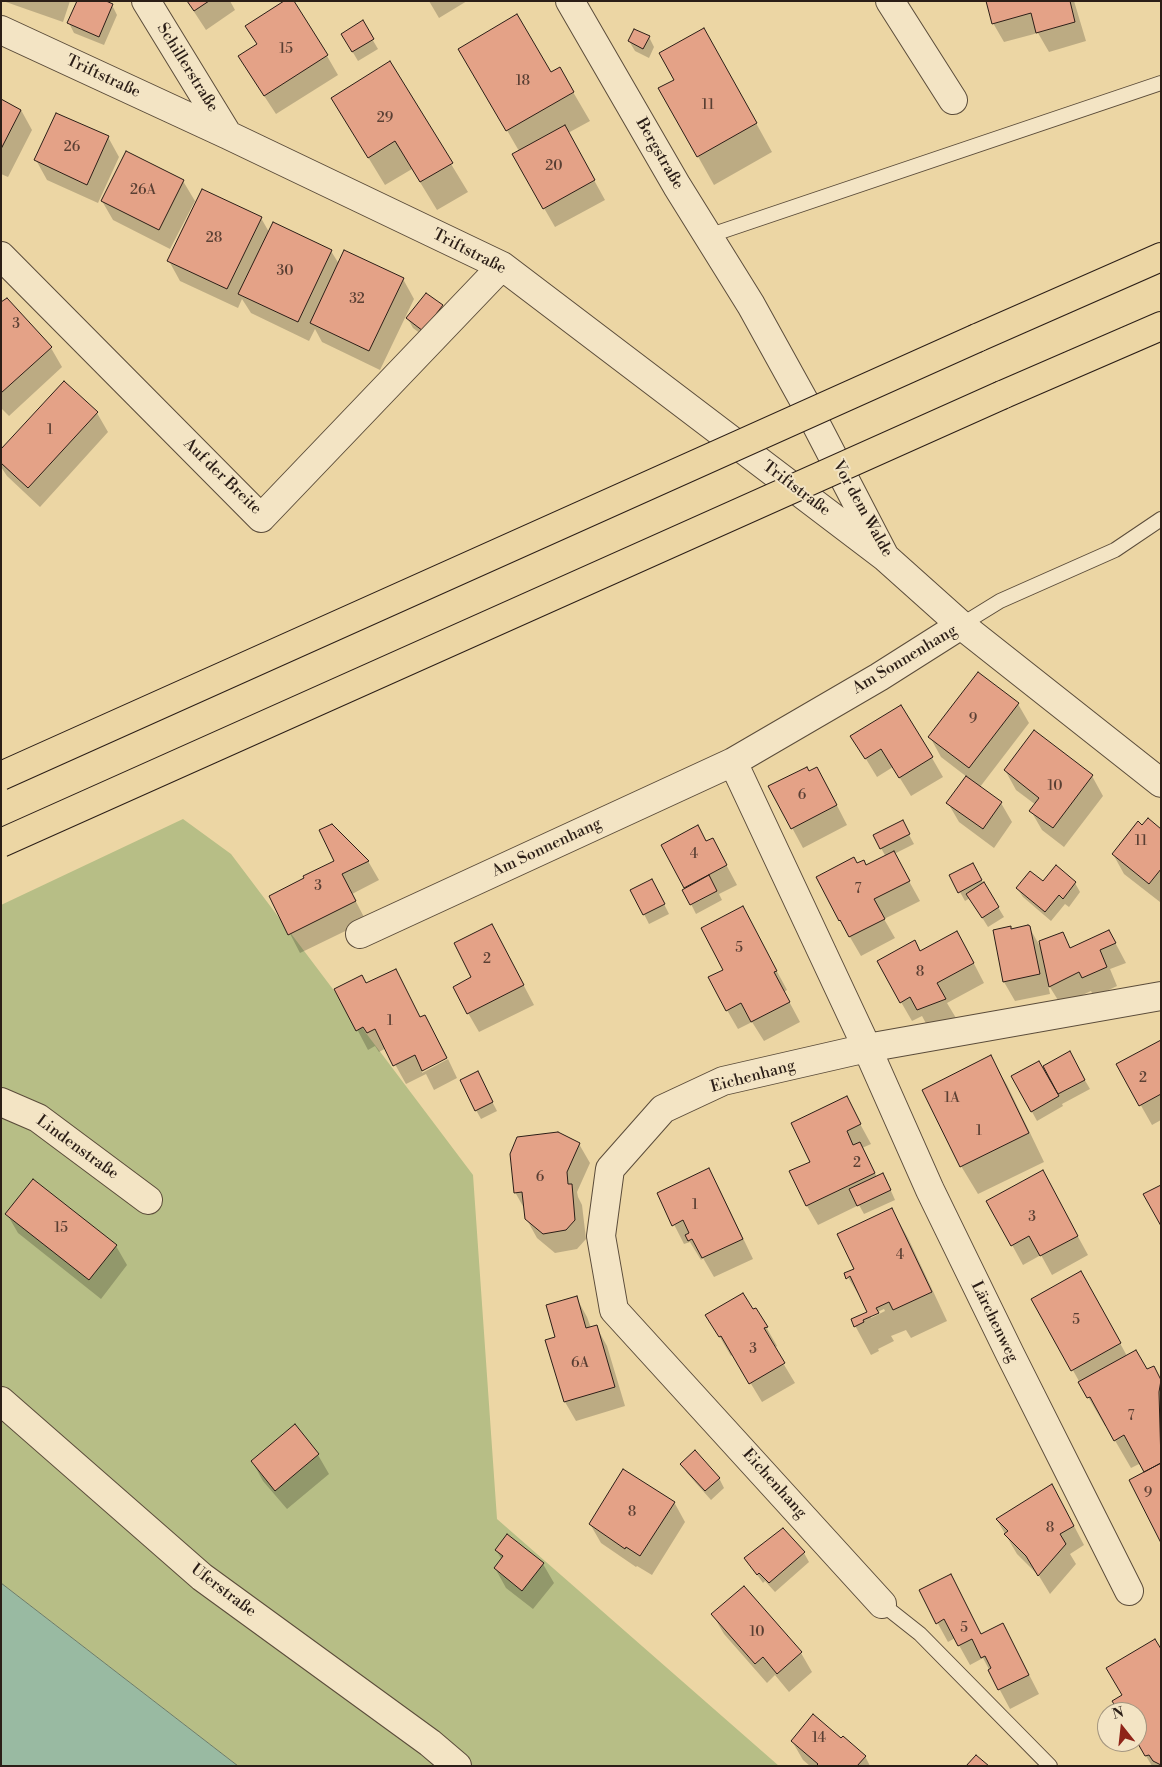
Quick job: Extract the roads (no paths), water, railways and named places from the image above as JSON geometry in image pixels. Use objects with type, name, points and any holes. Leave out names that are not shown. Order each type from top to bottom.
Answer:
[{"type":"highway","points":[[1,776],[1161,257]]},
{"type":"highway","points":[[1,843],[1002,394],[1161,326]]},
{"type":"street","name":"Schillerstraße","points":[[146,1],[228,134]]},
{"type":"street","name":"Bergstraße","points":[[570,1],[677,186],[751,305]]},
{"type":"street","points":[[890,1],[953,100]]},
{"type":"street","name":"Triftstraße","points":[[1,30],[228,134],[502,266],[885,557]]},
{"type":"street","name":"Auf der Breite","points":[[1,256],[261,518],[502,266]]},
{"type":"street","name":"Vor dem Walde","points":[[751,305],[803,399],[885,557],[961,625]]},
{"type":"street","points":[[732,440],[803,399]]},
{"type":"street","name":"Am Sonnenhang","points":[[360,934],[733,762],[878,677],[961,625],[1161,783]]},
{"type":"street","points":[[733,762],[867,1048]]},
{"type":"street","name":"Eichenhang","points":[[882,1604],[614,1310],[601,1236],[610,1169],[663,1109],[723,1081],[867,1048],[1161,996]]},
{"type":"street","name":"Lärchenweg","points":[[867,1048],[930,1190],[1129,1591]]},
{"type":"street","name":"Lindenstraße","points":[[1,1102],[38,1118],[148,1200]]},
{"type":"street","name":"Uferstraße","points":[[1,1401],[202,1577],[430,1743],[456,1766]]},
{"type":"lane","points":[[708,236],[1161,83]]},
{"type":"lane","points":[[961,625],[1000,601],[1115,550],[1161,519]]},
{"type":"lane","points":[[882,1604],[920,1634],[1050,1766]]}]
